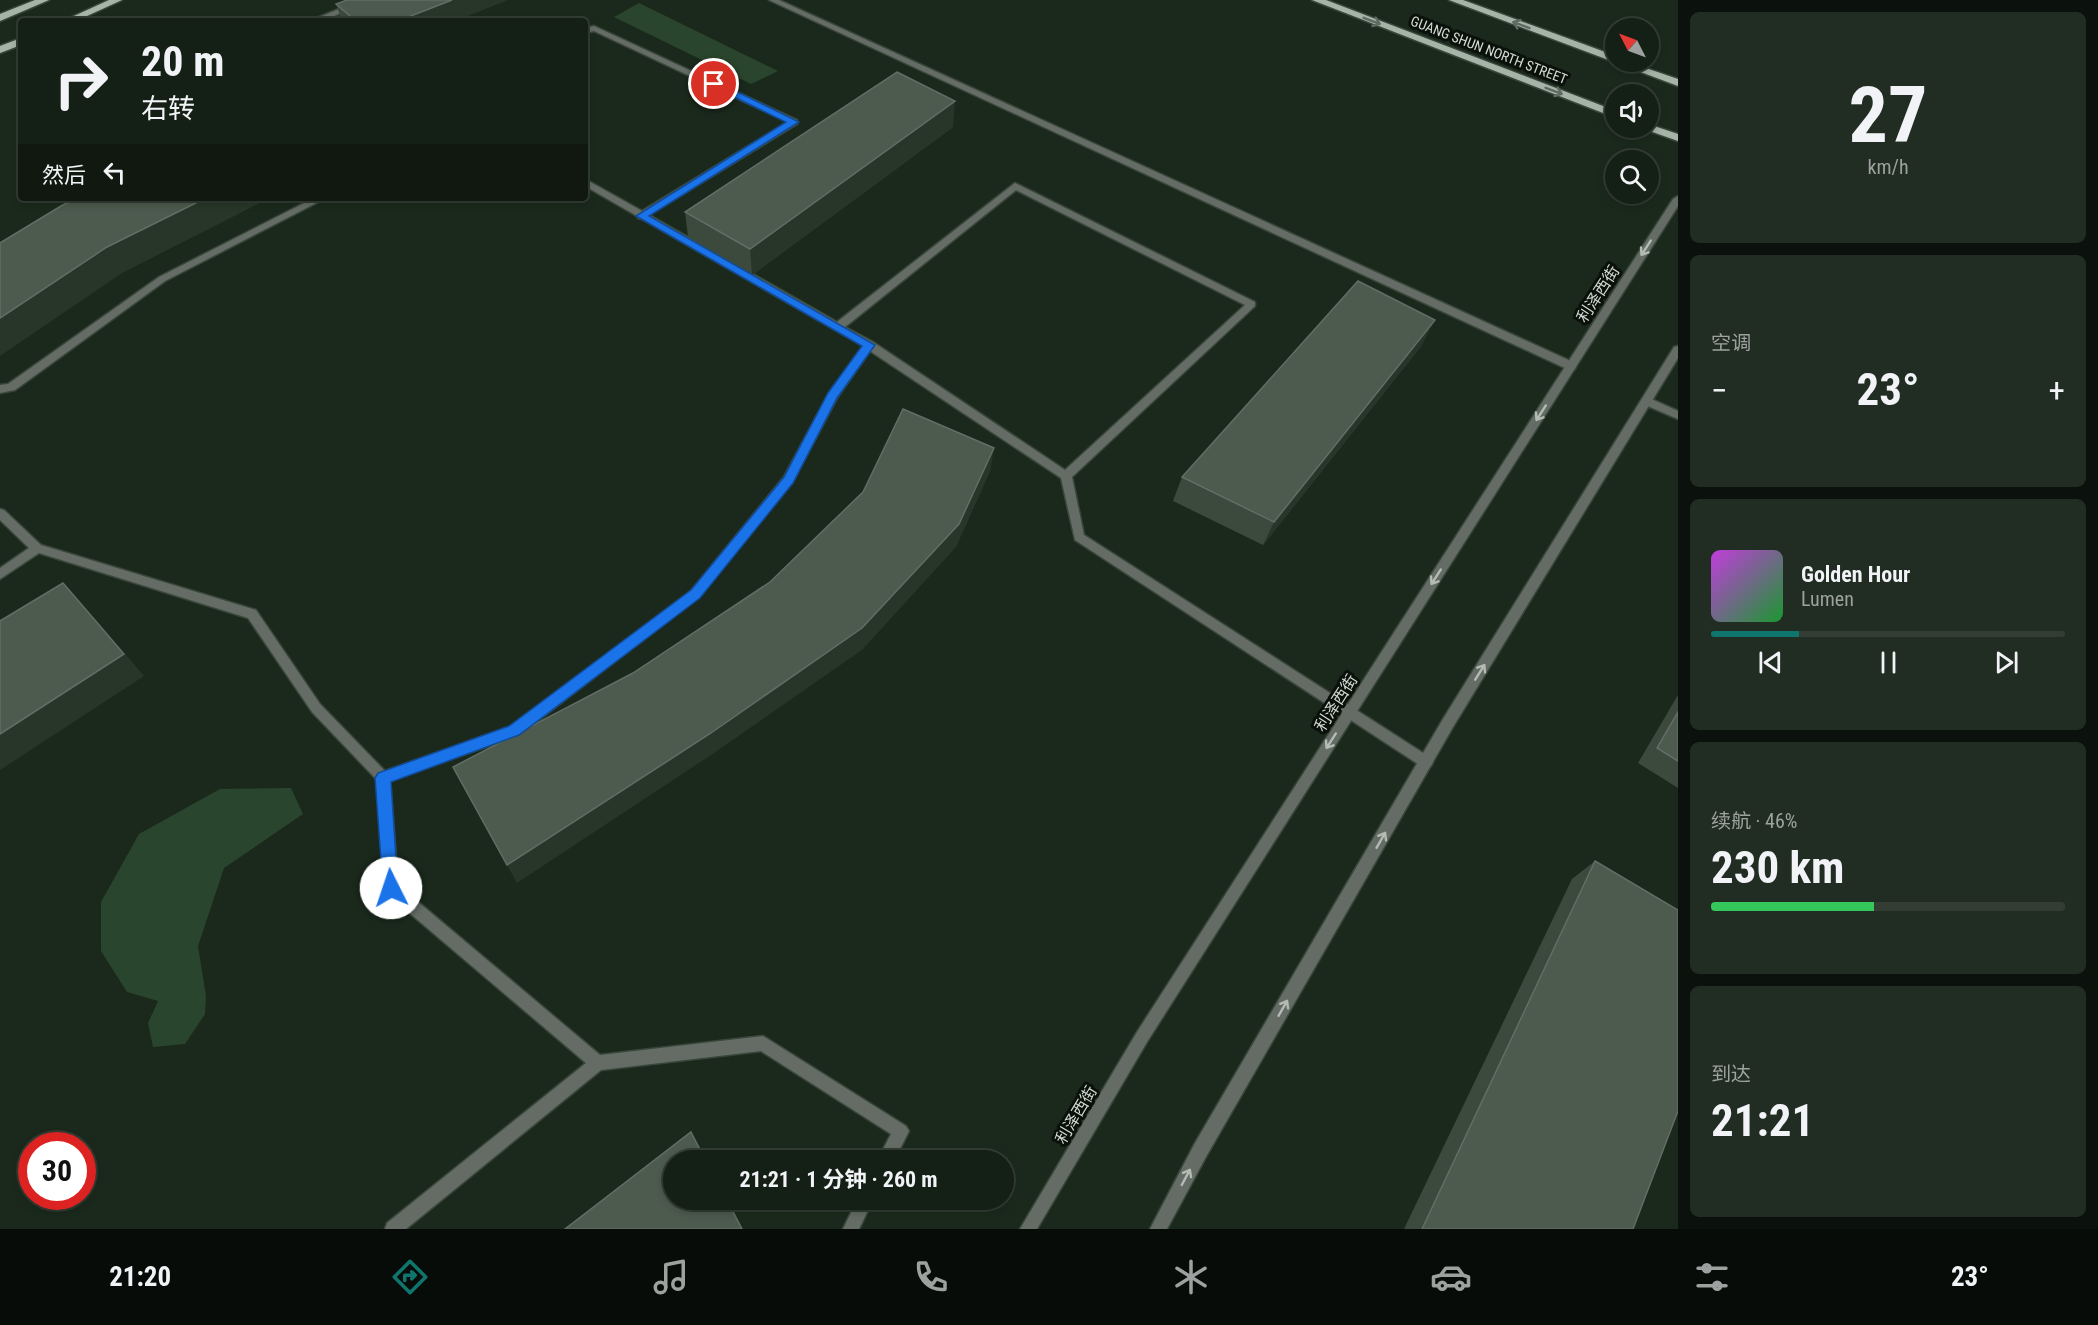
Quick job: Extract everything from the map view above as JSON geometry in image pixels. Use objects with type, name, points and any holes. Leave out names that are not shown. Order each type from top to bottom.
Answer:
[{"type":"main road","points":[[0,18],[44,0]]},
{"type":"main road","points":[[75,18],[117,0]]},
{"type":"main road","name":"GUANG SHUN NORTH STREET","points":[[1317,0],[1605,111]]},
{"type":"main road","points":[[1454,0],[1605,56]]},
{"type":"main road","points":[[0,50],[18,42]]},
{"type":"main road","points":[[1648,72],[1678,83]]},
{"type":"main road","points":[[1659,131],[1678,138]]},
{"type":"street","points":[[321,18],[368,0]]},
{"type":"street","points":[[773,0],[1571,366]]},
{"type":"street","points":[[588,31],[594,28],[794,122],[641,216]]},
{"type":"street","points":[[588,184],[869,345],[1066,476],[1079,537],[1426,762]]},
{"type":"street","points":[[838,327],[1015,186],[1252,304],[1066,476]]},
{"type":"street","name":"利泽西街","points":[[1028,1229],[1142,1037],[1678,199]]},
{"type":"street","points":[[0,398],[162,279],[315,201]]},
{"type":"street","points":[[383,778],[514,731],[695,594],[788,480],[832,396],[869,345]]},
{"type":"street","points":[[1158,1229],[1201,1149],[1426,762],[1678,350]]},
{"type":"street","points":[[0,390],[12,387]]},
{"type":"street","points":[[1647,401],[1678,415]]},
{"type":"street","points":[[0,513],[37,548],[252,614],[316,708],[383,778],[391,888],[598,1064]]},
{"type":"street","points":[[0,574],[37,548]]},
{"type":"street","points":[[393,1229],[598,1064],[763,1043],[901,1131],[891,1150]]},
{"type":"street","points":[[850,1229],[860,1210]]},
{"type":"green space","points":[[639,3],[778,71],[751,84],[614,17]]},
{"type":"green space","points":[[291,788],[303,814],[224,868],[198,946],[206,996],[205,1014],[185,1044],[153,1047],[148,1023],[158,1001],[127,992],[101,951],[101,902],[139,834],[220,789]]},
{"type":"building","points":[[347,0],[452,0],[406,18],[352,18],[336,4]]},
{"type":"building","points":[[897,72],[955,101],[750,249],[685,212]]},
{"type":"building","points":[[71,201],[200,201],[107,247],[0,318],[0,243]]},
{"type":"building","points":[[1358,281],[1435,320],[1274,522],[1182,477]]},
{"type":"building","points":[[903,409],[994,448],[959,524],[862,628],[711,733],[507,865],[453,767],[633,673],[770,582],[863,492]]},
{"type":"building","points":[[63,583],[124,654],[0,734],[0,621]]},
{"type":"building","points":[[1678,712],[1678,761],[1657,748]]},
{"type":"building","points":[[1595,861],[1678,910],[1678,1111],[1633,1229],[1422,1229]]},
{"type":"building","points":[[691,1132],[700,1150],[668,1150]]},
{"type":"building","points":[[663,1154],[663,1210],[732,1210],[742,1229],[565,1229]]},
{"type":"route","points":[[391,888],[383,778],[514,731],[695,594],[788,480],[832,396],[869,345],[641,216],[794,122],[714,84]]}]
